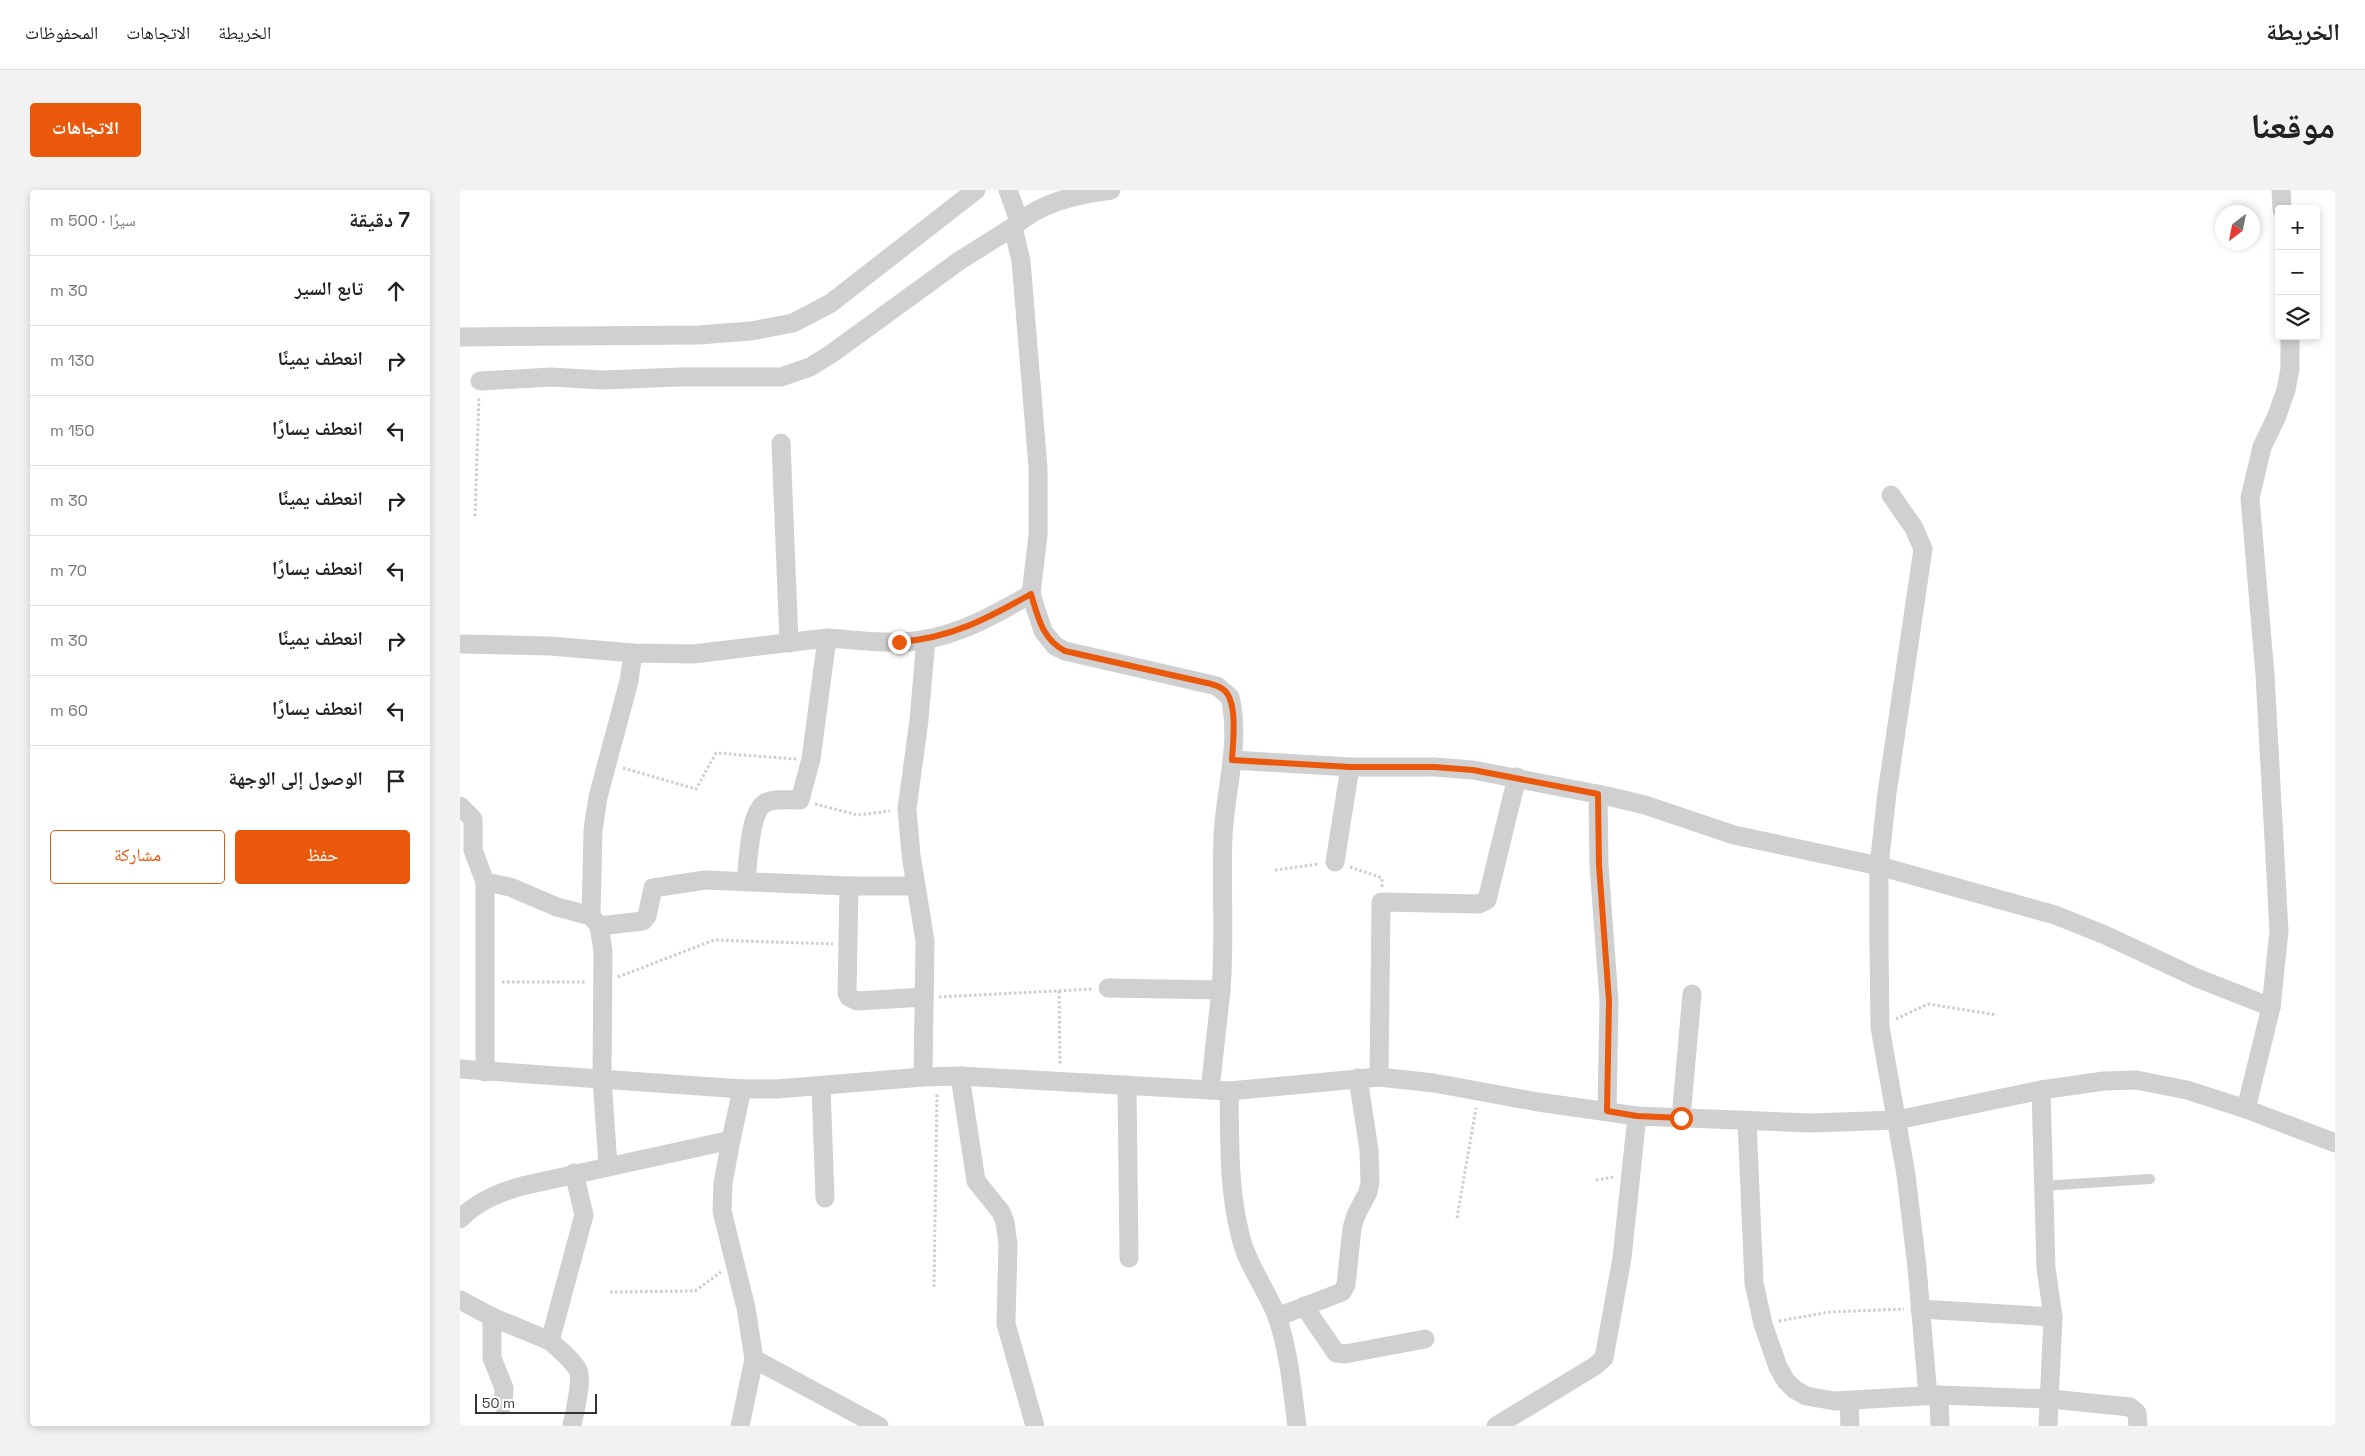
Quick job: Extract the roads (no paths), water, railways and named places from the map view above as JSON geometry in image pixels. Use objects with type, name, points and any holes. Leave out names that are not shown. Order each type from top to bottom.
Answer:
[{"type":"street","points":[[460,336],[699,335],[752,331],[793,323],[831,303],[976,190]]},
{"type":"street","points":[[1008,190],[1016,224],[1025,297],[1039,493],[1036,561],[1031,594],[1043,631],[1055,646],[1065,651],[1217,686],[1230,696],[1233,708],[1232,760],[1224,830],[1224,956],[1210,1090]]},
{"type":"street","points":[[480,381],[541,377],[602,380],[688,377],[781,377],[810,367],[832,354],[959,261],[1016,224],[1060,199],[1111,190]]},
{"type":"street","points":[[2281,190],[2282,205]]},
{"type":"street","points":[[2246,1109],[2271,1007],[2279,931],[2279,898],[2264,666],[2250,498],[2262,447],[2286,390],[2290,369],[2290,340]]},
{"type":"street","points":[[781,443],[789,643]]},
{"type":"street","points":[[1891,495],[1914,528],[1923,549],[1887,793],[1879,866],[1880,1028],[1897,1120],[1917,1267],[1920,1309],[1933,1396],[1940,1426]]},
{"type":"street","points":[[460,644],[550,646],[633,653],[693,654],[827,638],[899,642],[926,639],[966,628],[1031,594]]},
{"type":"street","points":[[746,882],[753,826],[759,809],[767,802],[800,800],[811,760],[827,638]]},
{"type":"street","points":[[926,639],[919,720],[907,809],[916,886],[924,929],[924,998],[930,1076]]},
{"type":"street","points":[[608,1166],[602,1079],[603,951],[595,921],[593,830],[598,797],[629,681],[633,653]]},
{"type":"street","points":[[1232,760],[1350,767],[1434,767],[1473,770],[1517,777],[1645,805],[1734,835],[1879,866],[2055,915],[2105,935],[2197,978],[2271,1007]]},
{"type":"street","points":[[1335,862],[1350,767]]},
{"type":"street","points":[[1379,1077],[1381,902],[1479,904],[1487,900],[1517,777]]},
{"type":"street","points":[[1598,794],[1599,865],[1609,1001],[1607,1111]]},
{"type":"street","points":[[460,806],[473,819],[473,850],[485,882],[486,1072]]},
{"type":"street","points":[[485,882],[510,887],[595,921],[643,921],[647,916],[651,891],[656,887],[705,880],[849,886],[916,886]]},
{"type":"street","points":[[849,886],[847,993],[853,1000],[924,998]]},
{"type":"street","points":[[1108,988],[1221,990]]},
{"type":"street","points":[[1681,1118],[1692,994]]},
{"type":"street","points":[[460,1069],[742,1089],[821,1086],[930,1076],[960,1076],[1229,1091],[1379,1077],[1479,1090],[1538,1102],[1637,1116],[1810,1123],[1897,1120],[2041,1090],[2112,1080],[2136,1080],[2187,1090],[2246,1109],[2335,1143]]},
{"type":"street","points":[[960,1076],[976,1181],[1001,1212],[1005,1222],[1008,1244],[1006,1324],[1035,1426]]},
{"type":"street","points":[[1277,1317],[1342,1292],[1344,1288],[1352,1228],[1356,1215],[1370,1187],[1370,1164],[1358,1078]]},
{"type":"street","points":[[821,1086],[825,1198]]},
{"type":"street","points":[[1127,1086],[1129,1258]]},
{"type":"street","points":[[740,1426],[754,1359],[746,1308],[722,1211],[723,1183],[742,1089]]},
{"type":"street","points":[[2041,1090],[2042,1186],[2046,1268],[2052,1318],[2051,1399],[2048,1426]]},
{"type":"street","points":[[1229,1091],[1232,1191],[1239,1232],[1245,1250],[1261,1280],[1277,1317],[1289,1368],[1297,1426]]},
{"type":"street","points":[[1496,1426],[1595,1366],[1604,1358],[1622,1258],[1637,1116]]},
{"type":"street","points":[[1747,1121],[1751,1259],[1754,1283],[1763,1324],[1778,1367],[1794,1389],[1806,1396],[1818,1399],[1849,1401],[1933,1396],[2051,1399],[2133,1408],[2138,1413],[2138,1426]]},
{"type":"street","points":[[460,1220],[481,1202],[497,1193],[574,1173],[731,1140]]},
{"type":"street","points":[[550,1341],[584,1215],[574,1173]]},
{"type":"street","points":[[460,1300],[492,1317],[550,1341],[567,1357],[579,1372],[580,1380],[572,1426]]},
{"type":"street","points":[[1304,1306],[1336,1353],[1345,1354],[1425,1339]]},
{"type":"street","points":[[1920,1309],[2052,1318]]},
{"type":"street","points":[[492,1317],[492,1358],[504,1388],[503,1405]]},
{"type":"street","points":[[754,1359],[879,1426]]},
{"type":"street","points":[[1849,1401],[1850,1426]]},
{"type":"lane","points":[[2042,1186],[2150,1179]]}]
